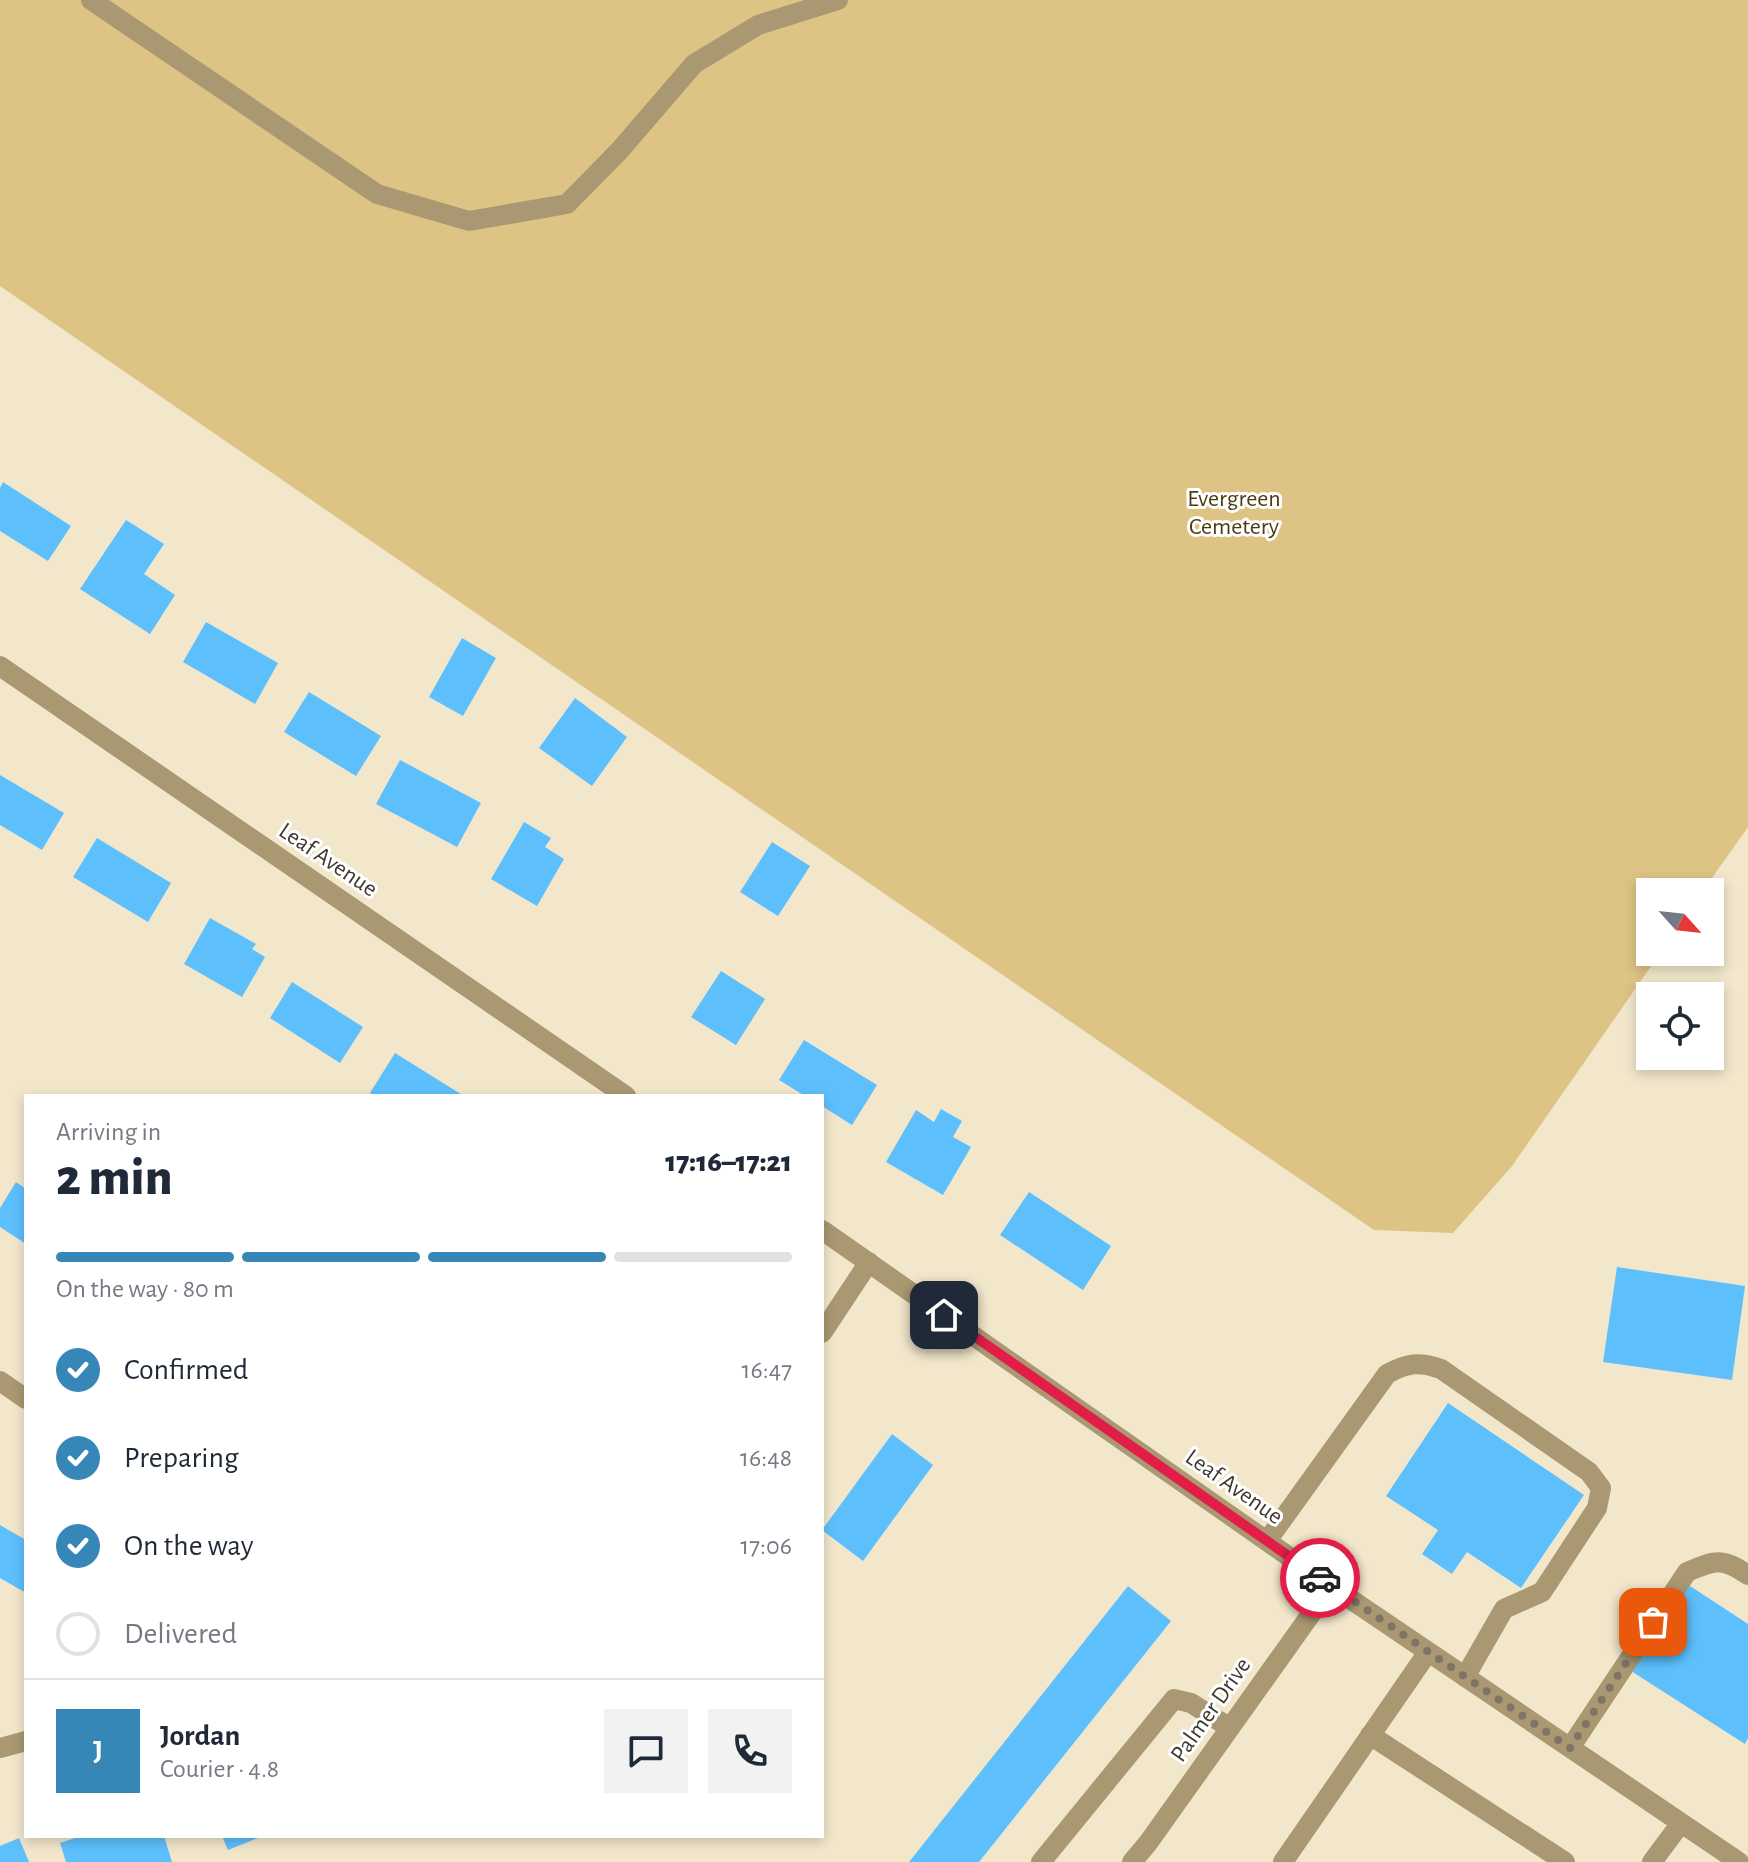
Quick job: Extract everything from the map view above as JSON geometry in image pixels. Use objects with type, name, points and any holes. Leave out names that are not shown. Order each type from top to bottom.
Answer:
[{"type":"street","points":[[91,0],[377,194],[469,221],[567,204],[620,150],[694,64],[758,25],[838,0]]},
{"type":"street","name":"Leaf Avenue","points":[[0,666],[623,1094]]},
{"type":"street","name":"Leaf Avenue","points":[[824,1231],[1331,1586],[1739,1862]]},
{"type":"street","points":[[824,1330],[869,1262]]},
{"type":"street","points":[[1267,1541],[1387,1374],[1406,1364],[1424,1363],[1441,1369],[1589,1472],[1601,1488],[1597,1508],[1542,1592],[1504,1609],[1465,1677]]},
{"type":"street","points":[[0,1381],[24,1398]]},
{"type":"street","points":[[1570,1748],[1687,1572],[1717,1561],[1731,1563],[1748,1575]]},
{"type":"street","name":"Palmer Drive","points":[[1132,1862],[1331,1586]]},
{"type":"street","points":[[1283,1862],[1428,1652]]},
{"type":"street","points":[[1041,1862],[1174,1699],[1191,1703],[1230,1728]]},
{"type":"street","points":[[1370,1735],[1565,1862]]},
{"type":"street","points":[[0,1748],[24,1742]]},
{"type":"street","points":[[1652,1862],[1681,1823]]},
{"type":"green space","name":"Evergreen Cemetery","points":[[0,0],[1748,0],[1748,827],[1712,878],[1636,878],[1636,966],[1651,966],[1640,982],[1636,982],[1636,988],[1512,1166],[1453,1233],[1374,1230],[0,286]]},
{"type":"building","points":[[3,482],[71,526],[48,561],[0,531],[0,488]]},
{"type":"building","points":[[126,520],[164,544],[144,574],[175,595],[150,634],[80,589]]},
{"type":"building","points":[[206,622],[278,663],[255,704],[183,662]]},
{"type":"building","points":[[462,638],[496,658],[463,716],[429,697]]},
{"type":"building","points":[[309,692],[381,736],[356,776],[284,732]]},
{"type":"building","points":[[575,698],[627,737],[592,786],[539,748]]},
{"type":"building","points":[[400,760],[481,803],[457,847],[376,804]]},
{"type":"building","points":[[0,775],[64,813],[42,850],[0,825]]},
{"type":"building","points":[[524,822],[551,838],[545,847],[564,859],[537,906],[491,879]]},
{"type":"building","points":[[97,838],[171,883],[148,922],[73,877]]},
{"type":"building","points":[[772,842],[810,866],[778,916],[740,892]]},
{"type":"building","points":[[210,918],[256,944],[252,949],[265,957],[242,997],[184,964]]},
{"type":"building","points":[[721,971],[765,999],[736,1045],[691,1017]]},
{"type":"building","points":[[292,982],[363,1027],[340,1063],[270,1018]]},
{"type":"building","points":[[804,1040],[877,1085],[852,1125],[824,1107],[824,1094],[802,1094],[779,1080]]},
{"type":"building","points":[[395,1053],[461,1094],[372,1094]]},
{"type":"building","points":[[941,1109],[962,1121],[953,1137],[971,1147],[943,1195],[886,1162],[916,1110],[934,1122]]},
{"type":"building","points":[[16,1182],[24,1188],[24,1243],[0,1227],[0,1208]]},
{"type":"building","points":[[1029,1192],[1111,1246],[1083,1290],[1000,1235]]},
{"type":"building","points":[[1617,1267],[1745,1286],[1732,1380],[1603,1362]]},
{"type":"building","points":[[1448,1403],[1584,1495],[1521,1588],[1467,1552],[1452,1574],[1422,1554],[1438,1530],[1386,1496]]},
{"type":"building","points":[[892,1434],[933,1465],[863,1561],[824,1532],[824,1527]]},
{"type":"building","points":[[0,1525],[24,1539],[24,1592],[0,1578]]},
{"type":"building","points":[[1687,1584],[1748,1624],[1748,1738],[1745,1744],[1631,1671]]},
{"type":"building","points":[[1128,1586],[1171,1621],[979,1862],[909,1862]]},
{"type":"building","points":[[19,1838],[29,1862],[0,1862],[0,1846]]},
{"type":"building","points":[[75,1838],[165,1838],[172,1862],[66,1862],[60,1843]]},
{"type":"building","points":[[223,1838],[258,1838],[228,1850]]},
{"type":"way so far","points":[[1320,1578],[1570,1748],[1653,1622]]},
{"type":"route","points":[[944,1315],[1320,1578]]}]
